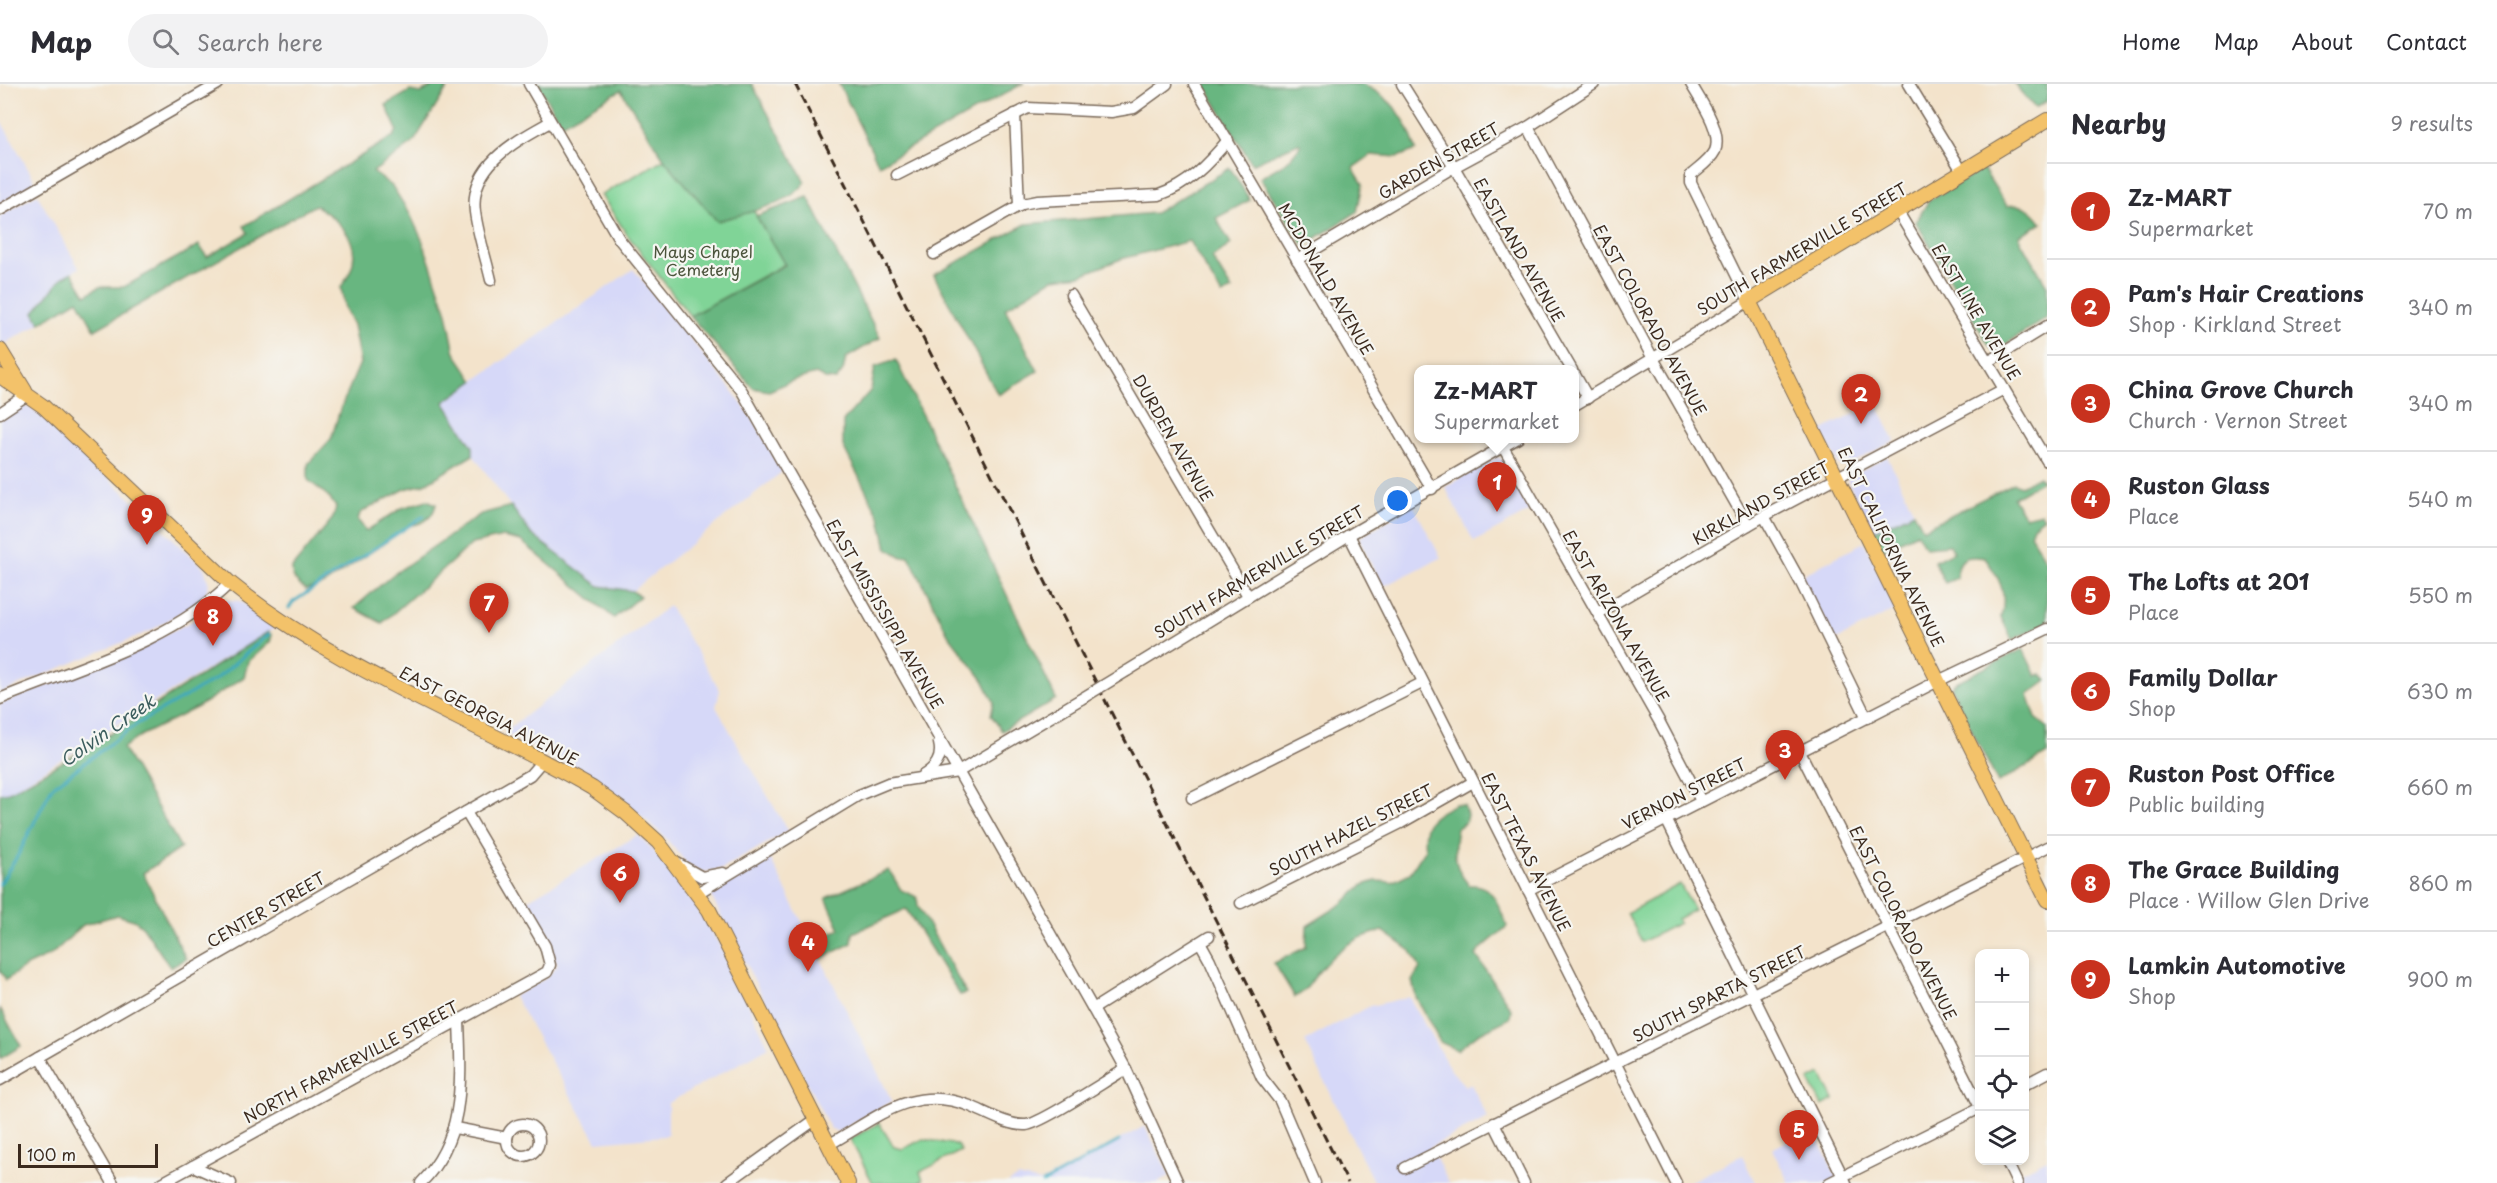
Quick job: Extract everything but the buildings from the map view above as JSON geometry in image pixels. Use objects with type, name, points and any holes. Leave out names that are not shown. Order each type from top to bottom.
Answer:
[{"type":"main road","name":"SOUTH FARMERVILLE STREET","points":[[1749,301],[2047,120]]},
{"type":"main road","name":"EAST CALIFORNIA AVENUE","points":[[1749,301],[2047,900]]},
{"type":"main road","points":[[0,350],[27,395]]},
{"type":"main road","name":"EAST GEORGIA AVENUE","points":[[0,376],[43,406],[230,583],[266,610],[321,648],[542,761],[591,788],[626,813],[672,859],[698,892],[724,936],[848,1183]]},
{"type":"street","points":[[0,210],[218,84]]},
{"type":"street","name":"EAST MISSISSIPPI AVENUE","points":[[529,84],[619,239],[742,391],[1093,1009],[1126,1070],[1178,1183]]},
{"type":"street","points":[[897,175],[1028,108],[1111,112],[1134,108],[1167,84]]},
{"type":"street","name":"MCDONALD AVENUE","points":[[1194,84],[1432,489]]},
{"type":"street","name":"EASTLAND AVENUE","points":[[1402,84],[1454,167],[1570,365]]},
{"type":"street","name":"GARDEN STREET","points":[[1297,260],[1454,167],[1528,128],[1593,84]]},
{"type":"street","name":"EAST CALIFORNIA AVENUE","points":[[1691,84],[1716,135],[1716,148],[1709,159],[1691,175],[1691,183],[1749,301]]},
{"type":"street","points":[[1909,84],[1962,171]]},
{"type":"street","points":[[1015,114],[1019,206]]},
{"type":"street","points":[[491,280],[475,212],[480,184],[489,165],[505,149],[550,122]]},
{"type":"street","name":"EAST COLORADO AVENUE","points":[[1528,128],[1653,359],[1748,525]]},
{"type":"street","points":[[934,254],[1019,206],[1036,201],[1159,195],[1176,189],[1192,177],[1228,140]]},
{"type":"street","name":"EAST LINE AVENUE","points":[[1897,210],[2047,460]]},
{"type":"street","name":"DURDEN AVENUE","points":[[1071,295],[1248,596]]},
{"type":"street","name":"SOUTH FARMERVILLE STREET","points":[[1579,403],[1749,301]]},
{"type":"street","points":[[1988,362],[2047,326]]},
{"type":"street","points":[[1579,382],[1588,398]]},
{"type":"street","name":"KIRKLAND STREET","points":[[1598,613],[1764,516],[2004,389]]},
{"type":"street","points":[[0,413],[27,395]]},
{"type":"street","name":"SOUTH FARMERVILLE STREET","points":[[958,772],[1349,535],[1510,443]]},
{"type":"street","name":"EAST ARIZONA AVENUE","points":[[1503,447],[1598,613],[1701,801]]},
{"type":"street","points":[[1764,516],[1801,582],[1868,718]]},
{"type":"street","name":"EAST TEXAS AVENUE","points":[[1349,535],[1676,1183]]},
{"type":"street","points":[[0,699],[140,642],[204,606],[230,583]]},
{"type":"street","name":"VERNON STREET","points":[[1528,890],[1938,681],[2047,628]]},
{"type":"street","points":[[1192,798],[1422,683]]},
{"type":"street","points":[[916,778],[934,767],[939,759],[941,749],[936,734]]},
{"type":"street","name":"EAST COLORADO AVENUE","points":[[1800,752],[1975,1097]]},
{"type":"street","name":"CENTER STREET","points":[[0,1080],[530,775],[542,761]]},
{"type":"street","points":[[698,892],[859,795],[888,783],[958,772]]},
{"type":"street","name":"SOUTH HAZEL STREET","points":[[1241,903],[1401,823],[1473,782]]},
{"type":"street","name":"NORTH FARMERVILLE STREET","points":[[162,1183],[540,978],[550,965],[544,946],[466,812]]},
{"type":"street","points":[[1666,819],[1845,1180]]},
{"type":"street","name":"SOUTH SPARTA STREET","points":[[1405,1168],[2047,847]]},
{"type":"street","points":[[672,859],[689,872],[707,877],[745,864]]},
{"type":"street","points":[[1093,1009],[1204,939],[1210,960],[1262,1077],[1280,1101],[1314,1183]]},
{"type":"street","points":[[421,1183],[440,1159],[455,1128],[461,1086],[459,1020]]},
{"type":"street","points":[[40,1058],[113,1183]]},
{"type":"street","points":[[828,1145],[904,1104],[929,1096],[960,1102],[1011,1123],[1030,1125],[1126,1070]]},
{"type":"street","points":[[2029,1083],[2047,1073]]},
{"type":"street","points":[[1829,1183],[1845,1180],[1975,1110]]},
{"type":"street","points":[[727,1183],[816,1119]]},
{"type":"street","points":[[1494,1123],[1524,1183]]},
{"type":"street","points":[[455,1128],[507,1138]]},
{"type":"street","points":[[2008,1165],[2017,1183]]},
{"type":"street","points":[[193,1166],[231,1183]]},
{"type":"shaded area","points":[[0,119],[36,183],[0,204]]},
{"type":"shaded area","points":[[37,194],[79,268],[62,278],[34,312],[40,323],[3,345],[0,341],[0,216]]},
{"type":"shaded area","points":[[633,269],[731,389],[755,422],[783,471],[632,591],[599,587],[531,534],[473,455],[473,447],[444,402]]},
{"type":"shaded area","points":[[1876,403],[1895,441],[1846,466],[1839,465],[1821,431]]},
{"type":"shaded area","points":[[22,406],[28,407],[48,421],[204,568],[209,584],[197,603],[150,631],[0,693],[0,420]]},
{"type":"shaded area","points":[[1887,456],[1914,512],[1872,532],[1847,479]]},
{"type":"shaded area","points":[[1497,457],[1503,460],[1532,510],[1474,542],[1445,487]]},
{"type":"shaded area","points":[[1413,505],[1441,558],[1382,587],[1359,538]]},
{"type":"shaded area","points":[[1864,542],[1897,609],[1833,642],[1801,576]]},
{"type":"shaded area","points":[[228,600],[240,601],[276,627],[0,797],[0,704],[116,658],[201,617]]},
{"type":"shaded area","points":[[669,606],[720,690],[716,707],[788,831],[722,869],[703,872],[689,866],[664,836],[623,800],[574,768],[504,732]]},
{"type":"shaded area","points":[[638,835],[663,860],[698,910],[719,944],[769,1047],[668,1103],[668,1133],[664,1136],[597,1142],[514,996],[546,978],[558,965],[524,902]]},
{"type":"shaded area","points":[[769,856],[892,1101],[838,1132],[830,1128],[711,896],[711,890]]},
{"type":"shaded area","points":[[1409,997],[1450,1069],[1465,1086],[1471,1084],[1488,1118],[1430,1147],[1449,1183],[1374,1183],[1305,1041],[1370,1006]]},
{"type":"shaded area","points":[[1145,1126],[1170,1176],[1157,1183],[1007,1183],[1018,1177],[1041,1182]]},
{"type":"shaded area","points":[[1812,1128],[1840,1183],[1789,1183],[1772,1149]]},
{"type":"shaded area","points":[[1742,1155],[1755,1183],[1687,1183]]},
{"type":"shaded area","points":[[2047,1159],[2047,1183],[2025,1183],[2020,1173]]},
{"type":"green space","points":[[437,84],[450,84],[413,143],[373,172],[392,186],[410,214],[423,242],[447,313],[455,353],[474,381],[444,402],[473,447],[473,455],[425,484],[405,489],[360,513],[358,520],[366,531],[402,508],[427,500],[436,504],[433,513],[424,521],[411,525],[324,584],[306,590],[294,578],[292,568],[333,518],[336,507],[328,496],[308,480],[308,464],[331,439],[340,410],[360,363],[353,325],[345,309],[341,287],[349,274],[354,251],[351,241],[337,222],[315,205],[95,330],[78,300],[40,323],[34,312],[62,278],[72,272],[86,295],[99,287],[124,287],[199,245],[207,257],[248,233],[244,226],[394,136],[397,130],[386,105],[410,91],[421,93]]},
{"type":"green space","points":[[538,84],[752,84],[805,182],[799,190],[778,202],[717,221],[664,159],[621,90],[561,124]]},
{"type":"green space","points":[[839,84],[1022,84],[879,165]]},
{"type":"green space","points":[[1204,84],[1363,84],[1391,103],[1408,128],[1416,150],[1398,157],[1371,155],[1353,168],[1363,184],[1357,212],[1304,246],[1260,178],[1288,161],[1301,145],[1298,143],[1252,164]]},
{"type":"green space","points":[[2014,84],[2047,84],[2047,101],[2035,108]]},
{"type":"green space","name":"Mays Chapel Cemetery","points":[[664,159],[717,221],[754,211],[785,264],[690,316],[628,236],[601,195]]},
{"type":"green space","points":[[1230,168],[1250,200],[1216,218],[1231,244],[1212,258],[1232,290],[1222,295],[1189,241],[1121,259],[1081,275],[1054,278],[1005,308],[1038,371],[998,395],[934,275],[1026,224],[1155,213]]},
{"type":"green space","points":[[1983,169],[2007,206],[2023,206],[2035,214],[2042,223],[2020,235],[2020,240],[2047,286],[2047,318],[1998,349],[1992,349],[1987,342],[1916,222],[1929,200]]},
{"type":"green space","points":[[808,197],[880,338],[846,358],[843,371],[836,380],[825,379],[816,374],[794,380],[769,391],[753,388],[690,316],[785,265],[756,216]]},
{"type":"green space","points":[[896,360],[1056,699],[1002,731],[991,715],[994,702],[983,680],[948,634],[909,556],[902,557],[887,548],[880,518],[843,446],[843,421],[871,390],[875,367]]},
{"type":"green space","points":[[2039,476],[2042,481],[2013,498],[2025,517],[2041,513],[2044,517],[2033,526],[2030,534],[2047,562],[2047,623],[2012,640],[2001,617],[2003,593],[2001,586],[1985,558],[1968,557],[1964,559],[1957,571],[1957,578],[1945,583],[1934,561],[1954,552],[1949,545],[1925,547],[1917,533],[1882,550],[1872,532],[1914,512],[1923,529],[2014,483],[2021,486]]},
{"type":"green space","points":[[511,506],[531,534],[599,586],[632,591],[640,596],[614,618],[521,541],[503,537],[472,544],[382,623],[354,608],[391,576],[481,514]]},
{"type":"green space","points":[[268,632],[272,635],[270,642],[248,662],[244,677],[198,707],[142,735],[123,748],[181,848],[143,873],[186,959],[170,967],[143,927],[134,920],[117,915],[83,925],[52,954],[28,965],[6,980],[0,970],[0,794],[9,792],[96,743]]},
{"type":"green space","points":[[2023,649],[2036,676],[2041,674],[2047,681],[2028,695],[2036,718],[2047,727],[2047,754],[1998,783],[1951,688],[1954,683]]},
{"type":"green space","points":[[1455,804],[1464,805],[1467,815],[1465,823],[1457,828],[1455,851],[1457,865],[1469,885],[1477,885],[1490,892],[1507,926],[1476,955],[1511,1009],[1510,1018],[1478,1034],[1457,1050],[1440,1042],[1416,997],[1412,981],[1420,968],[1411,951],[1383,931],[1354,941],[1338,951],[1305,990],[1295,997],[1274,963],[1306,947],[1307,926],[1342,904],[1363,885],[1376,881],[1392,882],[1410,873],[1425,850],[1426,826],[1434,817]]},
{"type":"green space","points":[[889,870],[901,890],[917,897],[918,906],[966,993],[960,995],[906,909],[853,933],[852,943],[820,959],[812,942],[840,929],[826,898]]},
{"type":"green space","points":[[1680,884],[1694,910],[1677,919],[1679,923],[1642,942],[1627,913]]},
{"type":"green space","points":[[0,1008],[21,1046],[0,1059]]},
{"type":"green space","points":[[1821,1074],[1834,1100],[1822,1106],[1809,1080]]},
{"type":"green space","points":[[879,1123],[894,1147],[903,1149],[923,1139],[957,1145],[961,1151],[920,1172],[923,1180],[918,1183],[873,1183],[850,1139]]},
{"type":"waterway","name":"Colvin Creek","points":[[289,608],[293,602],[424,516]]},
{"type":"waterway","name":"Colvin Creek","points":[[0,884],[18,855],[52,787],[137,724],[216,679],[269,634]]},
{"type":"waterway","points":[[1043,1183],[1119,1141]]},
{"type":"railway","points":[[795,84],[1348,1183]]},
{"type":"place","name":"Pam's Hair Creations","points":[[1861,424]]},
{"type":"place","name":"Zz-MART","points":[[1497,512]]},
{"type":"place","name":"Lamkin Automotive","points":[[147,545]]},
{"type":"place","name":"Ruston Post Office","points":[[489,633]]},
{"type":"place","name":"The Grace Building","points":[[213,646]]},
{"type":"place","name":"China Grove Church","points":[[1785,780]]},
{"type":"place","name":"Family Dollar","points":[[620,903]]},
{"type":"place","name":"Ruston Glass","points":[[808,972]]},
{"type":"place","name":"The Lofts at 201","points":[[1799,1160]]}]
